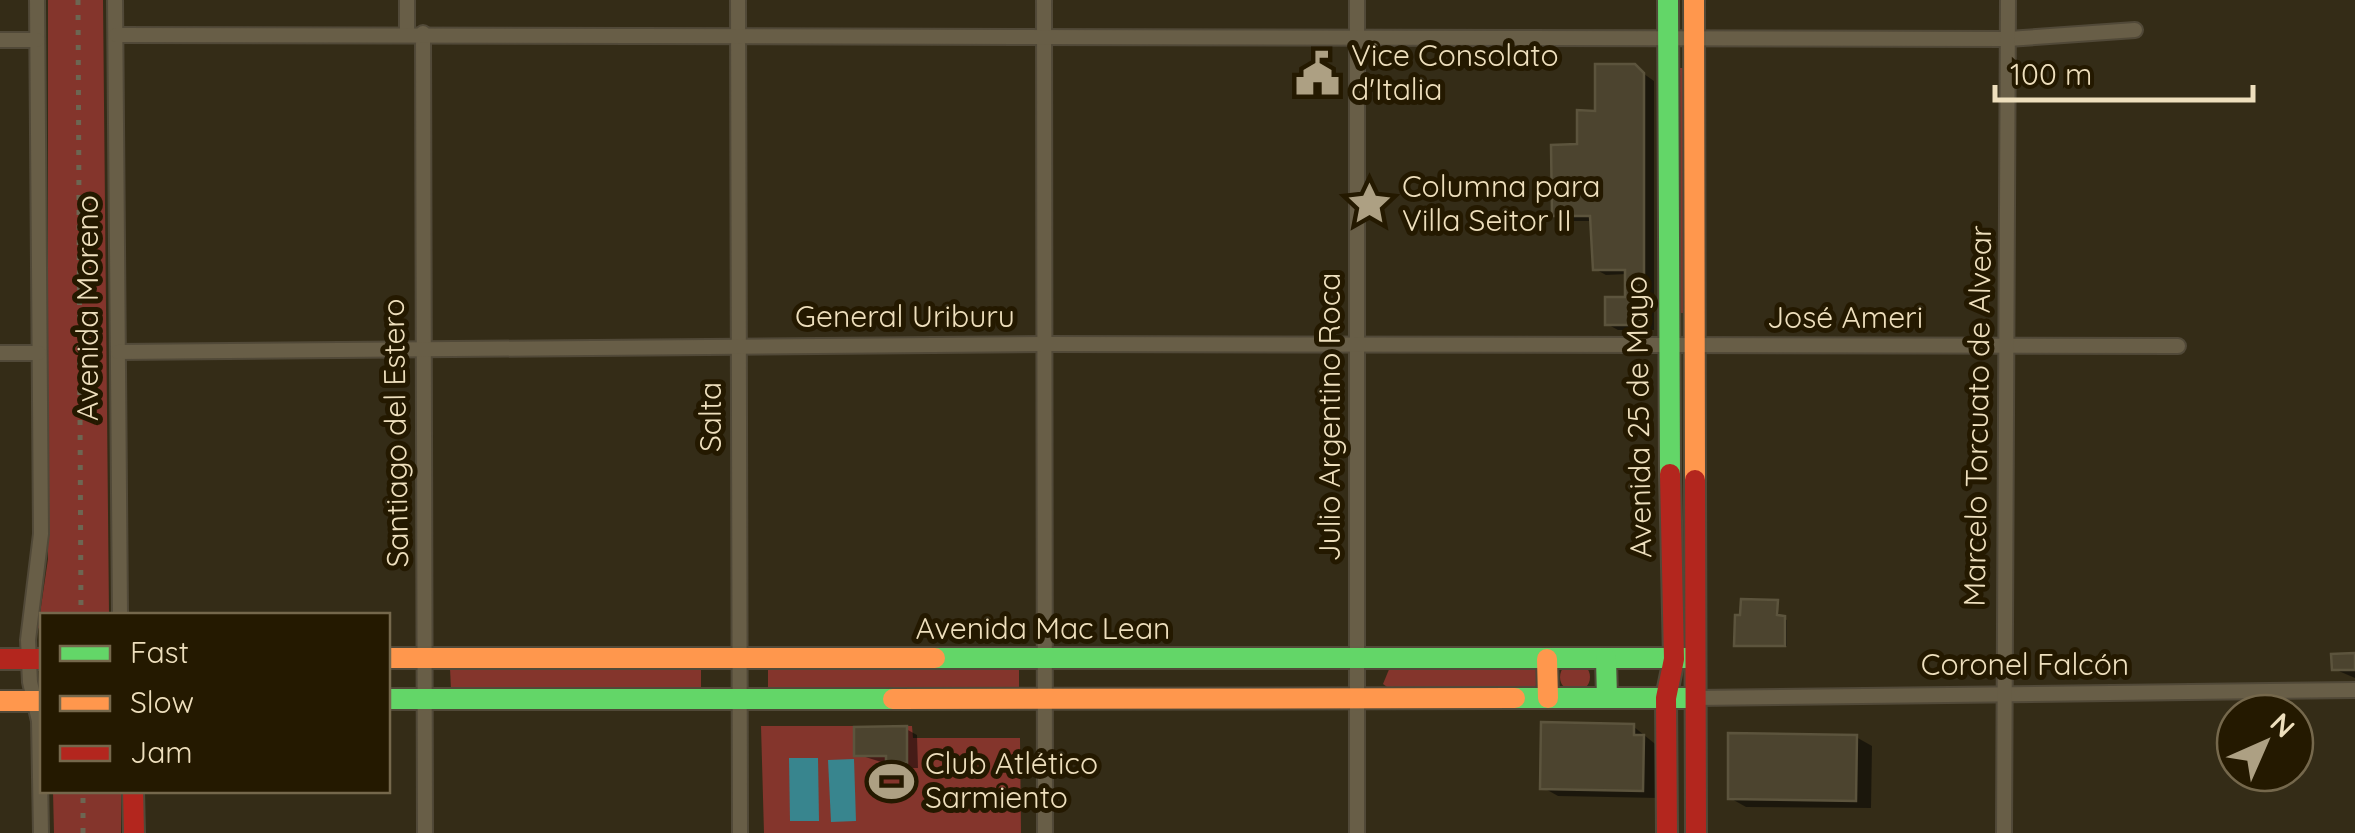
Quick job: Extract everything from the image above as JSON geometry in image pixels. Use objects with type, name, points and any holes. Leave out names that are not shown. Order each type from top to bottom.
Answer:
[{"type":"main road","name":"Avenida 25 de Mayo","points":[[1667,833],[1666,698],[1674,658],[1667,346],[1668,0]]},
{"type":"main road","name":"Avenida 25 de Mayo","points":[[1694,0],[1696,833]]},
{"type":"main road","name":"Avenida Mac Lean","points":[[390,658],[1698,658]]},
{"type":"main road","points":[[1606,658],[1606,698]]},
{"type":"main road","points":[[0,659],[36,659]]},
{"type":"main road","points":[[1547,659],[1548,698]]},
{"type":"main road","points":[[390,699],[1695,698]]},
{"type":"main road","points":[[0,702],[38,702]]},
{"type":"main road","points":[[133,793],[134,833]]},
{"type":"street","name":"Avenida Moreno","points":[[37,0],[41,534],[36,659],[40,759]]},
{"type":"street","name":"Avenida Moreno","points":[[116,0],[120,613]]},
{"type":"street","name":"Santiago del Estero","points":[[407,0],[415,33],[422,349],[425,833]]},
{"type":"street","name":"Salta","points":[[738,0],[740,833]]},
{"type":"street","points":[[1044,0],[1045,833]]},
{"type":"street","name":"Julio Argentino Roca","points":[[1357,0],[1357,833]]},
{"type":"street","name":"Marcelo Torcuato de Alvear","points":[[2004,833],[2008,0]]},
{"type":"street","points":[[116,35],[2008,39],[2134,30]]},
{"type":"street","points":[[0,40],[37,40]]},
{"type":"street","name":"General Uriburu","points":[[118,352],[738,345],[1693,346]]},
{"type":"street","name":"José Ameri","points":[[1693,346],[2178,346]]},
{"type":"street","points":[[0,353],[39,353]]},
{"type":"street","name":"Coronel Falcón","points":[[1695,698],[2355,690]]},
{"type":"street","name":"Avenida Moreno","points":[[41,793],[42,833]]},
{"type":"shaded area","points":[[48,0],[103,0],[109,613],[40,613],[48,559]]},
{"type":"shaded area","points":[[1680,68],[1686,68],[1686,313],[1681,313]]},
{"type":"shaded area","points":[[1575,662],[1586,666],[1590,677],[1586,688],[1575,692],[1564,688],[1560,677],[1564,666]]},
{"type":"shaded area","points":[[1531,665],[1538,670],[1539,683],[1532,689],[1391,690],[1383,684],[1390,667]]},
{"type":"shaded area","points":[[701,666],[701,688],[451,690],[450,668]]},
{"type":"shaded area","points":[[1019,667],[1019,689],[768,690],[768,669]]},
{"type":"shaded area","name":"Club Atlético Sarmiento","points":[[761,726],[912,726],[913,738],[1020,738],[1021,833],[764,833]]},
{"type":"shaded area","points":[[53,793],[121,793],[121,833],[54,833]]},
{"type":"water","points":[[789,758],[818,758],[819,821],[790,821]]},
{"type":"water","points":[[854,759],[856,821],[831,822],[828,760]]},
{"type":"building","points":[[1595,64],[1635,64],[1644,73],[1644,325],[1605,325],[1605,297],[1625,297],[1625,270],[1593,270],[1590,216],[1552,216],[1551,145],[1577,144],[1577,110],[1595,111]]},
{"type":"building","points":[[1741,599],[1778,600],[1777,615],[1785,616],[1785,646],[1734,646],[1735,615],[1740,615]]},
{"type":"building","points":[[2355,653],[2355,670],[2332,670],[2331,654]]},
{"type":"building","points":[[1541,722],[1634,724],[1634,735],[1644,735],[1643,791],[1540,789]]},
{"type":"building","points":[[907,726],[907,763],[886,763],[886,756],[854,756],[854,727]]},
{"type":"building","points":[[1728,733],[1857,735],[1856,801],[1728,799]]},
{"type":"railway","points":[[78,0],[81,613]]},
{"type":"railway","points":[[83,793],[83,833]]},
{"type":"traffic: fast","points":[[1668,0],[1670,474]]},
{"type":"traffic: fast","points":[[935,658],[1690,658]]},
{"type":"traffic: fast","points":[[1606,659],[1607,698]]},
{"type":"traffic: fast","points":[[1515,698],[1695,698]]},
{"type":"traffic: fast","points":[[390,699],[893,699]]},
{"type":"traffic: slow","points":[[1694,0],[1695,480]]},
{"type":"traffic: slow","points":[[390,658],[935,658]]},
{"type":"traffic: slow","points":[[1547,659],[1548,698]]},
{"type":"traffic: slow","points":[[893,699],[1515,698]]},
{"type":"traffic: slow","points":[[0,701],[40,701]]},
{"type":"traffic: jam","points":[[1667,833],[1666,698],[1674,659],[1670,474]]},
{"type":"traffic: jam","points":[[1695,480],[1696,833]]},
{"type":"traffic: jam","points":[[0,659],[40,659]]},
{"type":"traffic: jam","points":[[133,793],[134,833]]},
{"type":"place","name":"Vice Consolato d'Italia","points":[[1318,73]]},
{"type":"place","name":"Columna para Villa Seitor II","points":[[1369,204]]},
{"type":"place","name":"Club Atlético Sarmiento","points":[[892,781]]}]
